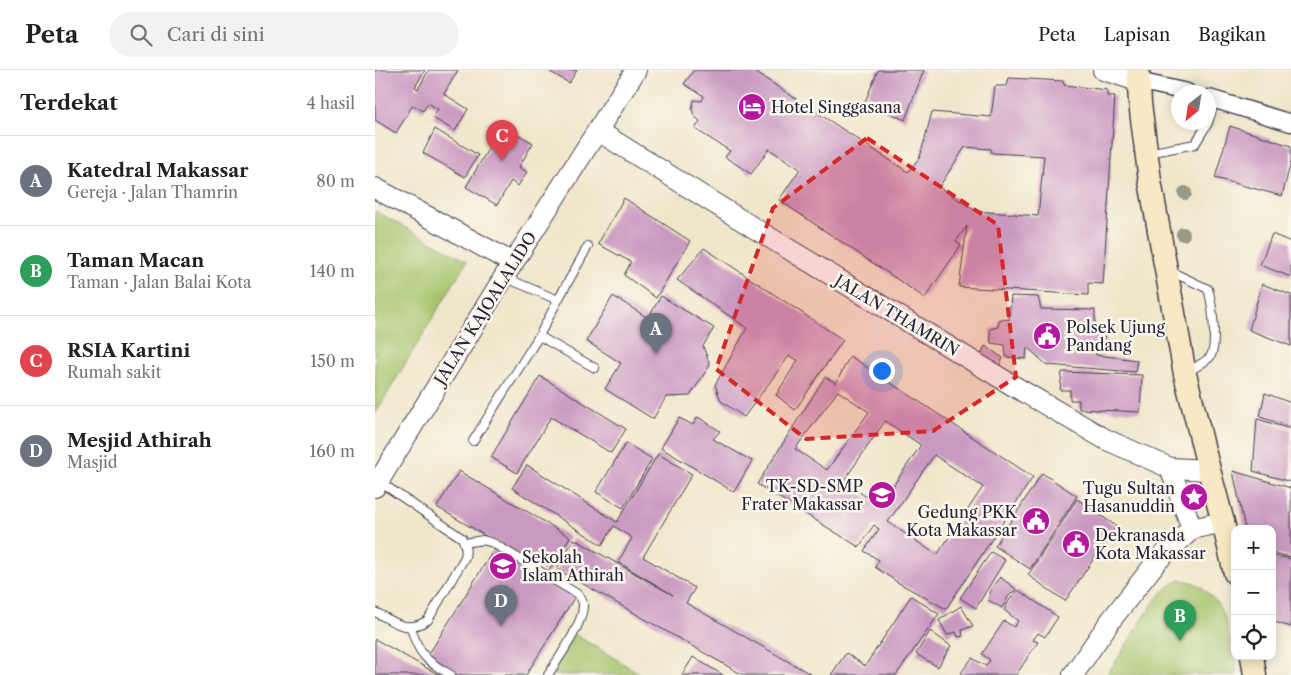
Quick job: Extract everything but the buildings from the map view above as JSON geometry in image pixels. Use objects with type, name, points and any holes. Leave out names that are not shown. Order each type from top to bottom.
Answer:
[{"type":"main road","points":[[1138,76],[1139,103],[1150,181],[1185,374],[1234,570]]},
{"type":"main road","points":[[1253,660],[1255,675]]},
{"type":"street","name":"JALAN KAJOALALIDO","points":[[377,484],[509,270],[636,70]]},
{"type":"street","points":[[1103,70],[1138,76],[1171,87]]},
{"type":"street","points":[[1216,99],[1291,122]]},
{"type":"street","name":"JALAN THAMRIN","points":[[598,131],[1012,385],[1105,439],[1170,468],[1209,470]]},
{"type":"street","points":[[375,188],[509,270]]},
{"type":"street","points":[[1170,468],[1192,529]]},
{"type":"street","points":[[1073,675],[1111,620],[1157,560],[1192,529],[1223,522]]},
{"type":"lane","points":[[1146,154],[1195,144],[1204,130]]},
{"type":"lane","points":[[473,440],[539,336],[588,246]]},
{"type":"lane","points":[[1166,269],[1207,289],[1211,298],[1214,348],[1210,357],[1185,374]]},
{"type":"lane","points":[[509,270],[558,300]]},
{"type":"lane","points":[[539,336],[595,368]]},
{"type":"lane","points":[[375,612],[402,626],[411,628],[421,625],[428,620],[466,554],[462,538],[377,484]]},
{"type":"lane","points":[[464,543],[483,540],[493,542],[579,595],[583,604],[581,617],[548,675]]},
{"type":"lane","points":[[411,628],[416,644],[421,652],[433,665],[451,675]]},
{"type":"highlighted area","points":[[867,138],[998,225],[1016,377],[933,431],[806,439],[716,369],[773,208]]},
{"type":"green space","points":[[375,211],[467,261],[375,414]]},
{"type":"green space","points":[[1180,580],[1193,582],[1203,588],[1216,601],[1225,618],[1231,646],[1231,660],[1234,660],[1236,675],[1107,675],[1156,599],[1169,586]]},
{"type":"green space","points":[[574,634],[642,675],[555,675],[551,673]]},
{"type":"place","name":"Hotel Singgasana","points":[[752,107]]},
{"type":"place","name":"RSIA Kartini","points":[[502,161]]},
{"type":"place","name":"Polsek Ujung Pandang","points":[[1047,336]]},
{"type":"place","name":"Katedral Makassar","points":[[656,354]]},
{"type":"place","name":"TK-SD-SMP Frater Makassar","points":[[882,495]]},
{"type":"place","name":"Tugu Sultan Hasanuddin","points":[[1194,497]]},
{"type":"place","name":"Gedung PKK Kota Makassar","points":[[1036,521]]},
{"type":"place","name":"Dekranasda Kota Makassar","points":[[1076,544]]},
{"type":"place","name":"Sekolah Islam Athirah","points":[[503,566]]},
{"type":"place","name":"Mesjid Athirah","points":[[501,626]]},
{"type":"place","name":"Taman Macan","points":[[1180,641]]}]
